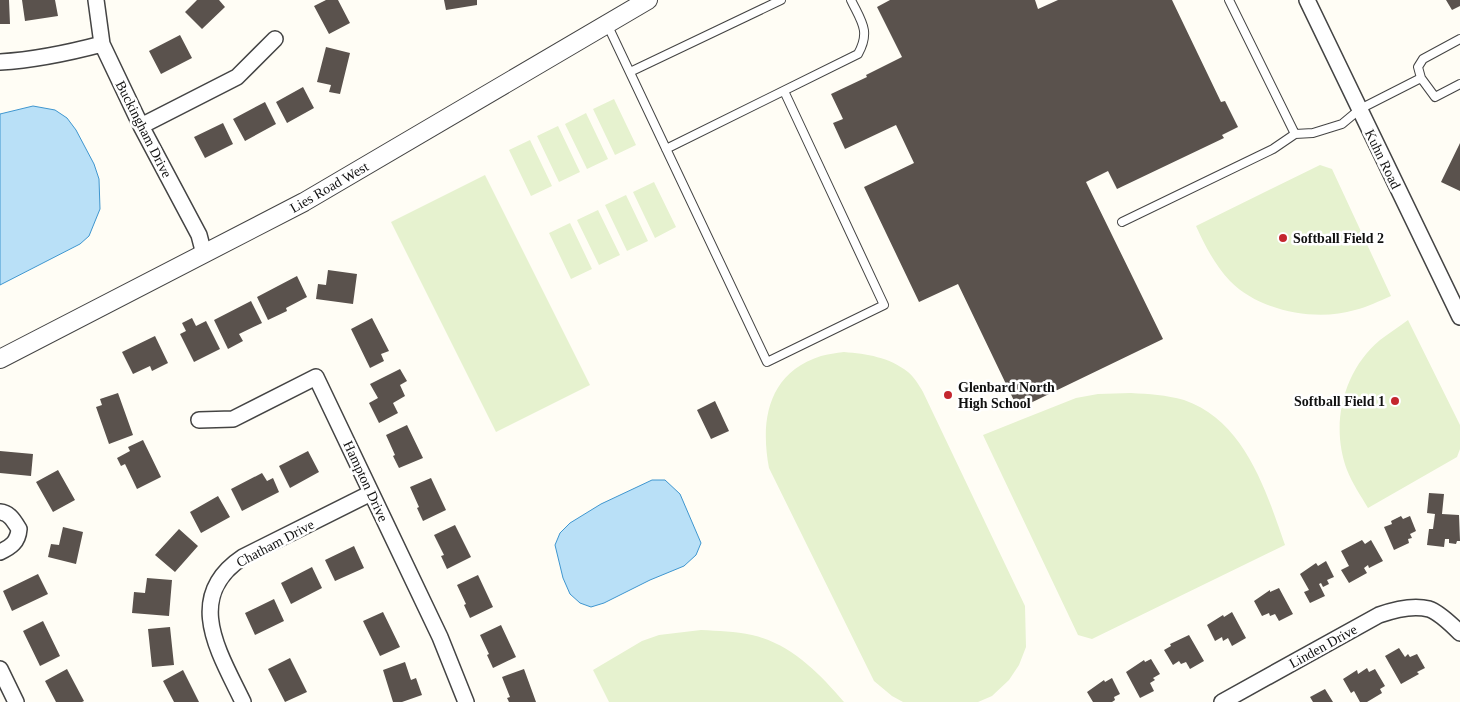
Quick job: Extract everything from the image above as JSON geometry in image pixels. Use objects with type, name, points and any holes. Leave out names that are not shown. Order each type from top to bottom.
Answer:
[{"type":"street","name":"Buckingham Drive","points":[[96,0],[102,44],[141,126],[199,235],[204,254]]},
{"type":"street","name":"Lies Road West","points":[[0,359],[304,202],[648,0]]},
{"type":"street","name":"Kuhn Road","points":[[1307,0],[1460,317]]},
{"type":"street","points":[[141,126],[237,77],[275,39]]},
{"type":"street","points":[[0,62],[55,56],[102,44]]},
{"type":"street","name":"Hampton Drive","points":[[199,420],[232,419],[316,377],[446,652],[466,702]]},
{"type":"street","name":"Chatham Drive","points":[[243,702],[218,648],[210,621],[210,606],[213,592],[220,578],[230,566],[244,556],[371,493]]},
{"type":"street","points":[[0,512],[10,516],[19,529],[14,545],[0,552]]},
{"type":"street","name":"Linden Drive","points":[[1222,702],[1379,615],[1402,609],[1430,610],[1460,633]]},
{"type":"street","points":[[0,669],[16,702]]},
{"type":"lane","points":[[630,72],[781,0]]},
{"type":"lane","points":[[666,149],[858,54],[864,42],[864,27],[851,0]]},
{"type":"lane","points":[[1228,0],[1295,134]]},
{"type":"lane","points":[[607,24],[767,362],[884,305],[784,91]]},
{"type":"lane","points":[[1460,39],[1423,59],[1418,67],[1421,78],[1435,97],[1460,84]]},
{"type":"lane","points":[[1122,222],[1273,149],[1295,134],[1313,133],[1342,124],[1360,109],[1421,78]]},
{"type":"green space","points":[[614,99],[636,145],[615,155],[593,109]]},
{"type":"green space","points":[[586,113],[608,159],[587,169],[565,124]]},
{"type":"green space","points":[[558,126],[580,172],[559,182],[537,136]]},
{"type":"green space","points":[[530,140],[552,186],[531,196],[509,150]]},
{"type":"green space","name":"Softball Field 2","points":[[1320,165],[1332,169],[1391,296],[1360,309],[1323,315],[1306,314],[1272,307],[1242,291],[1230,281],[1220,268],[1196,226]]},
{"type":"green space","points":[[485,175],[590,385],[496,432],[391,222]]},
{"type":"green space","points":[[654,182],[676,227],[655,238],[633,192]]},
{"type":"green space","points":[[626,195],[648,241],[627,251],[605,205]]},
{"type":"green space","points":[[598,210],[620,255],[599,265],[577,220]]},
{"type":"green space","points":[[570,223],[592,269],[571,279],[549,233]]},
{"type":"green space","name":"Softball Field 1","points":[[1408,320],[1460,425],[1460,449],[1457,457],[1368,508],[1349,475],[1342,453],[1340,417],[1343,400],[1357,367],[1367,353],[1380,340]]},
{"type":"green space","points":[[844,352],[869,355],[893,363],[908,372],[916,381],[923,392],[1025,606],[1026,647],[1019,665],[1009,680],[992,696],[978,702],[903,702],[892,696],[874,681],[769,468],[766,450],[768,416],[772,400],[779,386],[789,374],[803,364],[821,356]]},
{"type":"green space","points":[[1098,394],[1151,394],[1184,400],[1205,410],[1223,424],[1238,441],[1261,481],[1285,545],[1092,639],[1078,635],[983,435],[1076,398]]},
{"type":"green space","points":[[701,630],[752,635],[779,645],[814,670],[844,702],[609,702],[593,670],[642,641],[659,635]]},
{"type":"water","points":[[33,106],[55,110],[67,118],[76,130],[94,164],[99,179],[100,209],[89,236],[80,244],[0,285],[0,114]]},
{"type":"water","points":[[652,480],[665,480],[680,494],[701,543],[696,555],[684,566],[650,580],[604,603],[591,607],[580,603],[570,594],[563,578],[555,545],[560,533],[570,523],[601,504]]},
{"type":"building","points":[[0,0],[9,0],[10,24],[0,24]]},
{"type":"building","points":[[22,0],[55,0],[58,16],[25,21]]},
{"type":"building","points":[[197,0],[219,0],[225,7],[202,29],[185,12]]},
{"type":"building","points":[[326,0],[338,0],[350,23],[329,34],[314,6]]},
{"type":"building","points":[[444,0],[477,0],[477,5],[446,10]]},
{"type":"building","name":"Glenbard North High School","points":[[890,0],[1035,0],[1038,9],[1058,0],[1172,0],[1221,102],[1225,101],[1238,127],[1222,135],[1224,138],[1117,189],[1108,171],[1086,182],[1163,339],[1018,409],[958,284],[919,302],[864,187],[914,163],[896,125],[845,149],[833,123],[843,119],[831,94],[867,77],[866,75],[902,57],[877,7]]},
{"type":"building","points":[[1446,0],[1460,0],[1460,6],[1452,10]]},
{"type":"building","points":[[180,35],[192,58],[161,74],[149,51]]},
{"type":"building","points":[[326,47],[350,53],[340,94],[329,92],[331,85],[317,82]]},
{"type":"building","points":[[303,87],[314,108],[287,123],[276,102]]},
{"type":"building","points":[[265,102],[276,124],[245,141],[233,119]]},
{"type":"building","points":[[223,123],[233,144],[205,158],[194,137]]},
{"type":"building","points":[[1460,143],[1460,191],[1441,182]]},
{"type":"building","points":[[328,270],[357,274],[353,304],[316,299],[318,284],[326,285]]},
{"type":"building","points":[[297,276],[307,297],[286,308],[287,311],[268,320],[257,297]]},
{"type":"building","points":[[251,301],[262,323],[239,334],[243,341],[228,349],[214,320]]},
{"type":"building","points":[[192,318],[196,326],[206,321],[220,349],[194,362],[180,334],[186,331],[182,323]]},
{"type":"building","points":[[372,318],[389,351],[381,354],[384,361],[370,368],[351,329]]},
{"type":"building","points":[[155,336],[168,363],[152,371],[150,366],[133,374],[122,352]]},
{"type":"building","points":[[400,369],[407,381],[400,385],[405,396],[393,403],[398,413],[379,423],[369,403],[378,398],[370,384]]},
{"type":"building","points":[[118,393],[133,435],[109,444],[96,407],[102,405],[100,399]]},
{"type":"building","points":[[715,401],[729,431],[711,439],[697,410]]},
{"type":"building","points":[[407,425],[423,458],[399,468],[386,435]]},
{"type":"building","points":[[143,440],[161,477],[137,489],[125,464],[121,466],[117,458],[130,451],[128,447]]},
{"type":"building","points":[[0,451],[33,454],[31,476],[0,473]]},
{"type":"building","points":[[308,451],[319,472],[290,488],[279,466]]},
{"type":"building","points":[[58,470],[75,500],[53,512],[36,482]]},
{"type":"building","points":[[262,473],[267,481],[273,478],[279,492],[242,511],[231,489]]},
{"type":"building","points":[[431,478],[446,510],[423,521],[410,487]]},
{"type":"building","points":[[1429,493],[1444,494],[1442,514],[1459,515],[1460,541],[1457,541],[1456,544],[1449,543],[1449,539],[1445,539],[1444,547],[1427,545],[1429,529],[1433,529],[1435,514],[1427,513]]},
{"type":"building","points":[[218,496],[230,517],[201,533],[190,512]]},
{"type":"building","points":[[1401,516],[1403,519],[1410,516],[1416,531],[1410,534],[1412,538],[1408,539],[1409,543],[1394,550],[1384,527],[1392,524],[1391,521]]},
{"type":"building","points":[[455,525],[471,557],[447,569],[441,556],[444,555],[434,535]]},
{"type":"building","points":[[63,527],[83,532],[76,564],[48,557],[51,544],[59,545]]},
{"type":"building","points":[[179,529],[198,546],[175,572],[155,555]]},
{"type":"building","points":[[1362,540],[1365,544],[1371,540],[1383,561],[1369,568],[1368,565],[1364,568],[1367,573],[1349,583],[1341,570],[1349,566],[1341,551]]},
{"type":"building","points":[[354,546],[364,568],[335,581],[325,560]]},
{"type":"building","points":[[1326,561],[1334,577],[1327,580],[1329,584],[1323,587],[1321,583],[1319,584],[1325,596],[1310,603],[1304,592],[1309,590],[1300,574],[1316,563],[1318,566]]},
{"type":"building","points":[[312,567],[322,588],[291,604],[281,583]]},
{"type":"building","points":[[38,574],[48,594],[12,611],[3,591]]},
{"type":"building","points":[[478,575],[493,607],[470,618],[457,585]]},
{"type":"building","points":[[147,578],[172,580],[169,616],[132,613],[134,592],[145,593]]},
{"type":"building","points":[[1279,588],[1293,614],[1279,621],[1275,614],[1270,616],[1269,613],[1262,616],[1254,601],[1270,590],[1270,592]]},
{"type":"building","points":[[274,599],[284,621],[255,635],[245,613]]},
{"type":"building","points":[[383,612],[400,647],[380,656],[363,621]]},
{"type":"building","points":[[1232,612],[1246,638],[1232,646],[1228,638],[1223,641],[1222,637],[1215,641],[1207,625]]},
{"type":"building","points":[[43,621],[60,656],[40,666],[23,631]]},
{"type":"building","points":[[501,625],[516,657],[493,668],[480,635]]},
{"type":"building","points":[[170,627],[174,665],[152,667],[148,629]]},
{"type":"building","points":[[1189,635],[1204,661],[1190,669],[1186,662],[1181,664],[1179,661],[1173,665],[1164,650],[1171,646],[1170,644]]},
{"type":"building","points":[[1399,648],[1405,657],[1408,654],[1410,657],[1417,654],[1425,668],[1417,672],[1419,674],[1401,684],[1385,656]]},
{"type":"building","points":[[290,658],[307,692],[285,702],[268,669]]},
{"type":"building","points":[[1151,659],[1160,674],[1153,678],[1155,680],[1150,683],[1154,691],[1140,698],[1126,672],[1144,660],[1145,662]]},
{"type":"building","points":[[405,662],[411,680],[416,678],[422,695],[402,702],[393,702],[383,670]]},
{"type":"building","points":[[1367,668],[1369,672],[1375,669],[1385,686],[1380,689],[1382,693],[1367,702],[1360,702],[1354,691],[1351,693],[1343,679],[1357,670],[1358,674]]},
{"type":"building","points":[[67,669],[84,701],[82,702],[56,702],[45,681]]},
{"type":"building","points":[[524,669],[536,702],[509,702],[507,698],[510,697],[502,677]]},
{"type":"building","points":[[183,670],[199,702],[174,702],[163,681]]},
{"type":"building","points":[[1112,678],[1120,694],[1114,697],[1115,700],[1112,702],[1093,702],[1087,692],[1104,680],[1105,682]]},
{"type":"building","points":[[1325,689],[1333,702],[1313,702],[1310,697]]},
{"type":"place","name":"Softball Field 2","points":[[1283,238]]},
{"type":"place","name":"Glenbard North High School","points":[[948,395]]},
{"type":"place","name":"Softball Field 1","points":[[1395,401]]}]
